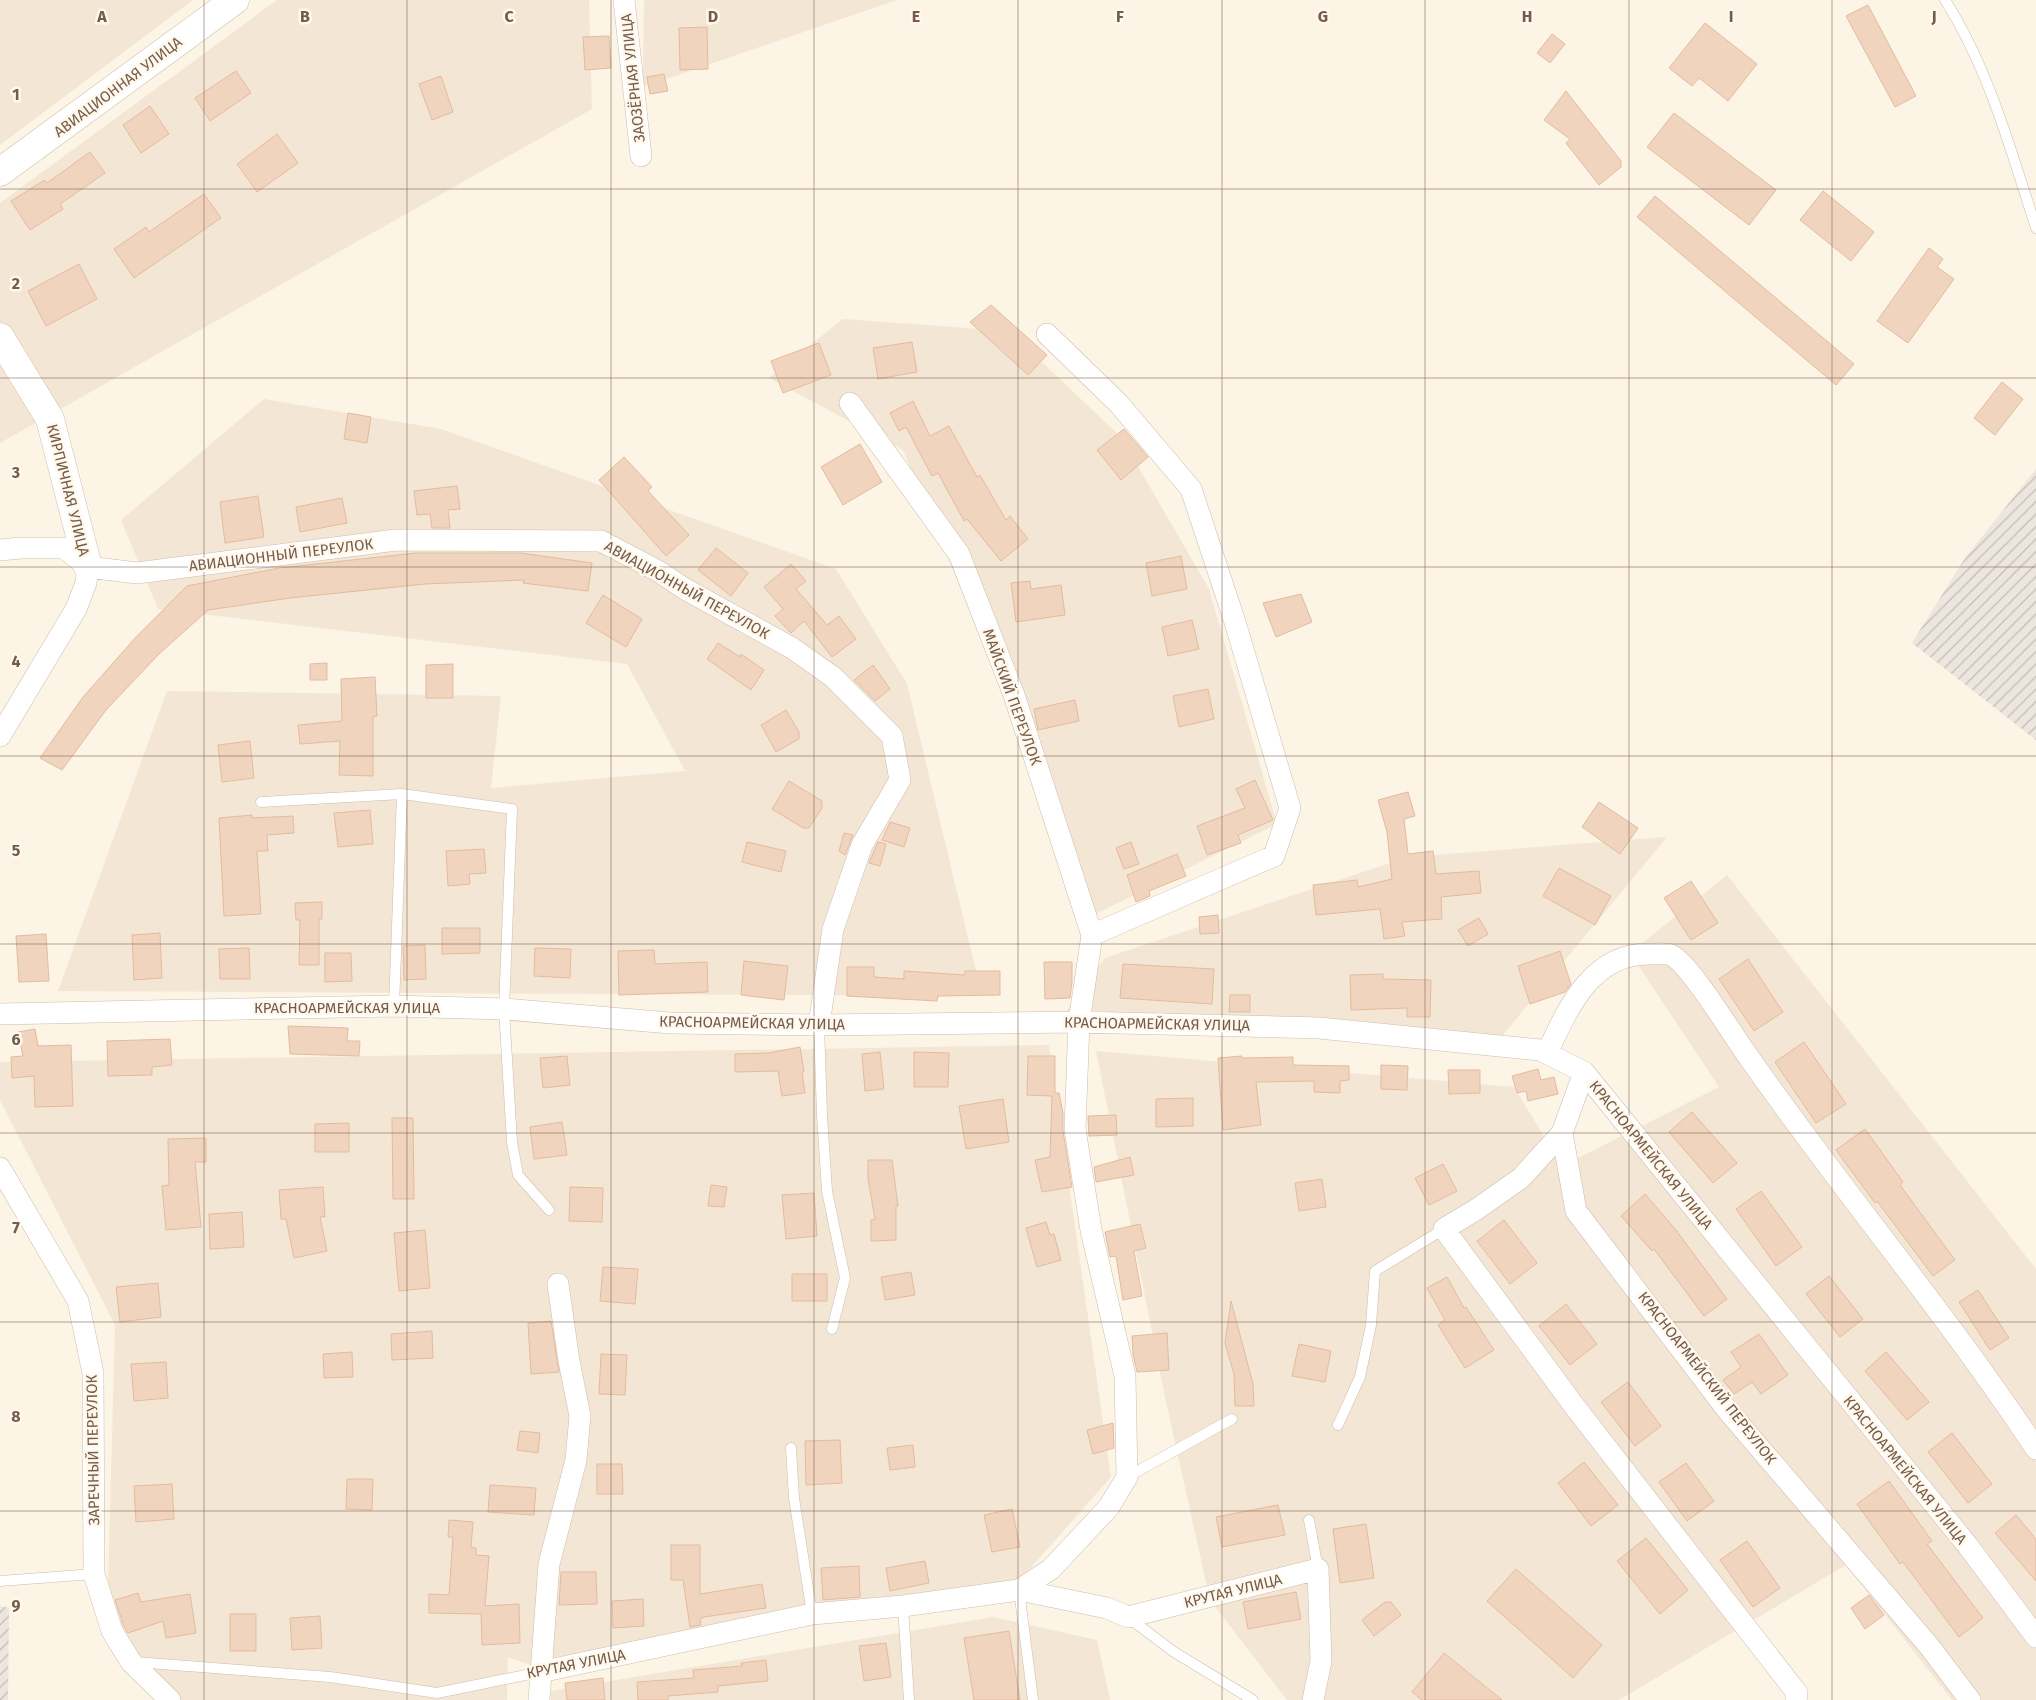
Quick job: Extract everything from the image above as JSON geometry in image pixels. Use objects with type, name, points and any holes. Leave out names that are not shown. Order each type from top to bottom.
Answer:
[{"type":"street","name":"АВИАЦИОННАЯ УЛИЦА","points":[[0,172],[234,0]]},
{"type":"street","name":"ЗАОЗЁРНАЯ УЛИЦА","points":[[624,0],[641,156]]},
{"type":"street","points":[[1047,334],[1119,404],[1191,489],[1235,622],[1290,808],[1274,856],[1092,935]]},
{"type":"street","name":"КИРПИЧНАЯ УЛИЦА","points":[[0,337],[50,419],[88,567]]},
{"type":"street","name":"МАЙСКИЙ ПЕРЕУЛОК","points":[[850,403],[959,554],[1014,696],[1092,935],[1079,1022],[1076,1129],[1091,1230],[1125,1376],[1127,1477]]},
{"type":"street","name":"АВИАЦИОННЫЙ ПЕРЕУЛОК","points":[[88,567],[137,573],[396,540],[601,541],[658,571],[684,589],[792,648],[833,677],[892,736],[900,780],[862,845],[833,929],[819,1025]]},
{"type":"street","points":[[0,550],[64,548],[88,567],[86,583],[76,609],[0,736]]},
{"type":"street","points":[[1547,1053],[1567,1009],[1587,982],[1609,963],[1635,953],[1670,955],[1693,975],[1774,1094],[1949,1327],[2036,1449]]},
{"type":"street","name":"КРАСНОАРМЕЙСКАЯ УЛИЦА","points":[[0,1014],[394,1006],[504,1009],[670,1024],[819,1025],[1079,1022],[1319,1028],[1540,1050],[1584,1072],[1961,1538],[2036,1637]]},
{"type":"street","points":[[1584,1072],[1562,1133],[1521,1178],[1478,1209],[1444,1229],[1581,1414],[1797,1693],[1796,1700]]},
{"type":"street","name":"КРАСНОАРМЕЙСКИЙ ПЕРЕУЛОК","points":[[1562,1133],[1576,1211],[1728,1411],[1929,1646],[1970,1700]]},
{"type":"street","name":"ЗАРЕЧНЫЙ ПЕРЕУЛОК","points":[[0,1168],[78,1301],[93,1374],[94,1574],[112,1631],[131,1662],[170,1700]]},
{"type":"street","points":[[539,1700],[549,1564],[576,1460],[580,1416],[569,1361],[558,1284]]},
{"type":"street","name":"КРУТАЯ УЛИЦА","points":[[1019,1590],[1051,1569],[1109,1507],[1127,1477]]},
{"type":"street","points":[[1313,1700],[1321,1661],[1318,1569]]},
{"type":"street","name":"КРУТАЯ УЛИЦА","points":[[540,1672],[812,1614],[903,1606],[1019,1590],[1107,1608],[1128,1617],[1318,1569]]},
{"type":"lane","points":[[1945,0],[1961,26],[2000,116],[2036,228]]},
{"type":"lane","points":[[394,1006],[402,794]]},
{"type":"lane","points":[[261,802],[402,794],[512,809],[504,1009],[512,1142],[518,1175],[549,1210]]},
{"type":"lane","points":[[819,1025],[827,1191],[845,1278],[832,1329]]},
{"type":"lane","points":[[1338,1425],[1360,1377],[1371,1325],[1375,1271],[1444,1229]]},
{"type":"lane","points":[[1127,1477],[1232,1419]]},
{"type":"lane","points":[[791,1448],[794,1498],[812,1614]]},
{"type":"lane","points":[[1309,1520],[1318,1569]]},
{"type":"lane","points":[[0,1581],[94,1574]]},
{"type":"lane","points":[[1019,1590],[1033,1700]]},
{"type":"lane","points":[[903,1606],[909,1700]]},
{"type":"lane","points":[[1128,1617],[1174,1652],[1253,1700]]},
{"type":"lane","name":"КРУТАЯ УЛИЦА","points":[[131,1662],[330,1677],[437,1693],[540,1672]]},
{"type":"shaded area","points":[[0,0],[193,0],[0,145]]},
{"type":"shaded area","points":[[277,0],[589,0],[592,109],[0,443],[0,203]]},
{"type":"shaded area","points":[[644,0],[897,0],[643,87]]},
{"type":"shaded area","points":[[843,319],[1009,331],[1121,437],[1209,589],[1277,824],[1096,914],[903,450],[769,378]]},
{"type":"shaded area","points":[[264,399],[441,429],[836,569],[907,684],[982,996],[58,991],[167,691],[501,696],[491,788],[685,771],[627,664],[158,609],[121,520]]},
{"type":"shaded area","points":[[2036,469],[2036,740],[1912,643],[1965,558]]},
{"type":"shaded area","points":[[1667,837],[1498,1041],[1062,1017],[1105,958],[1408,857]]},
{"type":"shaded area","points":[[1727,875],[2036,1269],[2036,1700],[1952,1700],[1846,1565],[1619,1700],[1287,1700],[1210,1600],[1165,1397],[1096,1051],[1514,1087],[1562,1166],[1719,1087],[1630,953]]},
{"type":"shaded area","points":[[1049,1045],[1111,1477],[1012,1589],[533,1666],[508,1657],[507,1700],[178,1700],[107,1627],[115,1325],[0,1100],[0,1062]]},
{"type":"shaded area","points":[[0,1606],[9,1608],[8,1700],[0,1700]]},
{"type":"shaded area","points":[[993,1617],[1097,1640],[1110,1700],[551,1700],[551,1691]]},
{"type":"building","points":[[1868,5],[1916,96],[1895,107],[1846,16]]},
{"type":"building","points":[[1705,23],[1757,64],[1728,101],[1699,78],[1692,86],[1669,68]]},
{"type":"building","points":[[707,27],[708,69],[680,70],[679,28]]},
{"type":"building","points":[[1552,34],[1565,44],[1550,63],[1537,53]]},
{"type":"building","points":[[609,36],[611,68],[585,70],[583,37]]},
{"type":"building","points":[[236,71],[251,93],[210,121],[195,98]]},
{"type":"building","points":[[664,74],[668,91],[650,94],[647,77]]},
{"type":"building","points":[[441,76],[453,112],[432,120],[419,84]]},
{"type":"building","points":[[1566,91],[1621,161],[1621,167],[1599,185],[1566,143],[1570,139],[1544,120]]},
{"type":"building","points":[[150,106],[169,134],[141,153],[123,125]]},
{"type":"building","points":[[1674,113],[1776,190],[1749,225],[1647,147]]},
{"type":"building","points":[[277,134],[298,163],[257,192],[237,164]]},
{"type":"building","points":[[90,152],[105,173],[60,204],[63,209],[30,230],[11,201],[45,180],[47,183]]},
{"type":"building","points":[[1823,191],[1874,232],[1851,261],[1800,220]]},
{"type":"building","points":[[204,194],[221,218],[134,278],[114,249],[146,227],[149,232]]},
{"type":"building","points":[[1655,196],[1854,364],[1836,385],[1637,217]]},
{"type":"building","points":[[1929,248],[1943,259],[1937,267],[1954,279],[1908,343],[1877,321]]},
{"type":"building","points":[[79,264],[97,299],[46,326],[28,291]]},
{"type":"building","points":[[991,305],[1047,355],[1028,375],[970,322]]},
{"type":"building","points":[[912,342],[917,372],[878,379],[873,348]]},
{"type":"building","points":[[819,343],[831,375],[783,393],[771,361]]},
{"type":"building","points":[[2002,382],[2023,399],[1995,435],[1974,418]]},
{"type":"building","points":[[913,401],[930,436],[949,426],[977,477],[980,475],[1006,520],[1010,516],[1028,539],[1001,561],[967,519],[964,521],[938,473],[932,476],[906,427],[899,431],[890,413]]},
{"type":"building","points":[[348,413],[371,417],[367,443],[344,439]]},
{"type":"building","points":[[1124,429],[1148,457],[1121,480],[1097,450]]},
{"type":"building","points":[[860,444],[882,482],[843,505],[821,467]]},
{"type":"building","points":[[624,457],[652,487],[648,491],[689,535],[666,556],[599,480]]},
{"type":"building","points":[[457,486],[460,509],[448,510],[450,528],[432,528],[430,514],[417,515],[414,491]]},
{"type":"building","points":[[258,496],[264,537],[225,543],[220,502]]},
{"type":"building","points":[[342,498],[347,523],[300,532],[296,507]]},
{"type":"building","points":[[716,548],[748,573],[731,596],[698,570]]},
{"type":"building","points":[[416,553],[521,553],[592,563],[588,591],[523,583],[524,580],[425,584],[290,598],[208,610],[158,655],[106,710],[62,770],[40,758],[83,697],[136,637],[187,586],[279,568]]},
{"type":"building","points":[[1181,556],[1187,589],[1152,596],[1146,563]]},
{"type":"building","points":[[791,564],[806,581],[796,589],[827,625],[839,616],[856,639],[832,657],[804,621],[791,633],[775,616],[783,609],[764,587]]},
{"type":"building","points":[[1030,581],[1031,589],[1061,585],[1065,615],[1016,622],[1011,583]]},
{"type":"building","points":[[1301,594],[1312,622],[1276,637],[1263,603]]},
{"type":"building","points":[[603,595],[642,619],[626,647],[586,623]]},
{"type":"building","points":[[1192,620],[1199,649],[1168,656],[1162,627]]},
{"type":"building","points":[[718,643],[740,657],[741,654],[764,670],[751,690],[707,659]]},
{"type":"building","points":[[327,663],[327,680],[310,680],[310,664]]},
{"type":"building","points":[[453,664],[453,698],[426,698],[426,665]]},
{"type":"building","points":[[873,665],[890,689],[875,701],[854,680]]},
{"type":"building","points":[[375,677],[377,716],[373,717],[373,776],[339,775],[340,741],[300,744],[298,725],[342,721],[341,679]]},
{"type":"building","points":[[1208,689],[1214,719],[1179,727],[1173,696]]},
{"type":"building","points":[[1075,700],[1079,721],[1038,730],[1034,709]]},
{"type":"building","points":[[786,710],[799,732],[799,739],[776,752],[761,725]]},
{"type":"building","points":[[250,741],[254,778],[222,782],[218,745]]},
{"type":"building","points":[[1255,780],[1273,820],[1238,835],[1241,843],[1207,855],[1197,826],[1245,808],[1236,789]]},
{"type":"building","points":[[789,781],[822,801],[822,808],[809,828],[803,828],[772,809]]},
{"type":"building","points":[[1408,792],[1415,816],[1404,819],[1408,854],[1433,851],[1436,874],[1479,871],[1481,893],[1441,897],[1442,919],[1402,922],[1405,936],[1384,939],[1380,909],[1316,915],[1313,885],[1357,880],[1358,887],[1392,879],[1387,832],[1378,800]]},
{"type":"building","points":[[1599,802],[1638,828],[1620,854],[1582,827]]},
{"type":"building","points":[[370,810],[373,844],[338,847],[334,813]]},
{"type":"building","points":[[252,815],[252,818],[293,816],[294,833],[267,835],[268,851],[257,851],[261,914],[224,916],[219,818]]},
{"type":"building","points":[[890,822],[910,828],[904,847],[882,840]]},
{"type":"building","points":[[844,833],[853,835],[845,855],[839,851]]},
{"type":"building","points":[[747,842],[786,851],[781,872],[742,862]]},
{"type":"building","points":[[878,842],[886,844],[880,866],[869,863]]},
{"type":"building","points":[[1131,842],[1139,864],[1124,869],[1116,848]]},
{"type":"building","points":[[484,849],[486,873],[469,874],[470,884],[448,886],[446,851]]},
{"type":"building","points":[[1177,854],[1186,876],[1149,891],[1150,896],[1136,902],[1127,875]]},
{"type":"building","points":[[1559,868],[1611,896],[1595,925],[1543,896]]},
{"type":"building","points":[[1691,881],[1718,923],[1691,940],[1664,898]]},
{"type":"building","points":[[322,902],[322,919],[319,919],[319,965],[299,965],[300,920],[296,920],[295,903]]},
{"type":"building","points":[[1218,915],[1219,933],[1200,934],[1199,917]]},
{"type":"building","points":[[1479,918],[1488,934],[1468,946],[1458,930]]},
{"type":"building","points":[[442,928],[480,928],[480,953],[442,954]]},
{"type":"building","points":[[160,933],[162,978],[134,980],[132,935]]},
{"type":"building","points":[[46,934],[49,981],[19,982],[16,936]]},
{"type":"building","points":[[425,945],[426,979],[404,980],[403,946]]},
{"type":"building","points":[[249,948],[250,979],[220,979],[219,949]]},
{"type":"building","points":[[535,948],[571,949],[570,978],[534,976]]},
{"type":"building","points":[[654,950],[655,964],[707,962],[708,992],[619,995],[618,951]]},
{"type":"building","points":[[1560,951],[1571,984],[1565,992],[1530,1004],[1518,966]]},
{"type":"building","points":[[325,953],[351,953],[352,981],[325,982]]},
{"type":"building","points":[[1748,959],[1783,1012],[1754,1031],[1719,979]]},
{"type":"building","points":[[744,961],[788,966],[784,1000],[741,995]]},
{"type":"building","points":[[1044,962],[1072,962],[1070,998],[1045,999]]},
{"type":"building","points":[[1123,964],[1214,969],[1212,1004],[1120,998]]},
{"type":"building","points":[[847,967],[874,967],[874,977],[904,979],[904,971],[965,975],[965,971],[1000,971],[1000,995],[938,996],[937,1001],[847,996]]},
{"type":"building","points":[[1383,974],[1383,979],[1431,980],[1430,1017],[1407,1017],[1407,1008],[1351,1010],[1350,975]]},
{"type":"building","points":[[1230,995],[1250,995],[1250,1012],[1229,1012]]},
{"type":"building","points":[[288,1026],[348,1028],[347,1041],[360,1041],[359,1056],[290,1054]]},
{"type":"building","points":[[35,1029],[38,1046],[71,1045],[73,1106],[35,1107],[34,1076],[12,1078],[11,1057],[23,1056],[18,1032]]},
{"type":"building","points":[[170,1039],[172,1065],[152,1067],[152,1075],[108,1076],[107,1041]]},
{"type":"building","points":[[1804,1042],[1846,1104],[1816,1123],[1775,1062]]},
{"type":"building","points":[[800,1047],[805,1093],[782,1096],[778,1071],[735,1072],[735,1054],[768,1053]]},
{"type":"building","points":[[880,1052],[884,1089],[865,1091],[862,1054]]},
{"type":"building","points":[[914,1052],[949,1053],[948,1087],[914,1087]]},
{"type":"building","points":[[567,1056],[570,1085],[543,1088],[540,1058]]},
{"type":"building","points":[[1028,1056],[1055,1056],[1055,1093],[1059,1093],[1063,1113],[1063,1131],[1072,1187],[1042,1192],[1035,1160],[1050,1157],[1052,1096],[1027,1095]]},
{"type":"building","points":[[1242,1056],[1242,1058],[1293,1057],[1293,1065],[1349,1066],[1349,1080],[1340,1081],[1340,1093],[1314,1092],[1314,1081],[1256,1082],[1261,1125],[1223,1130],[1218,1058]]},
{"type":"building","points":[[1381,1065],[1408,1066],[1407,1090],[1381,1089]]},
{"type":"building","points":[[1538,1069],[1541,1080],[1554,1077],[1558,1094],[1528,1101],[1526,1091],[1517,1093],[1512,1076]]},
{"type":"building","points":[[1448,1070],[1480,1070],[1480,1093],[1449,1094]]},
{"type":"building","points":[[1193,1098],[1193,1126],[1156,1127],[1156,1099]]},
{"type":"building","points":[[1003,1099],[1009,1142],[966,1149],[959,1106]]},
{"type":"building","points":[[1692,1112],[1737,1163],[1713,1183],[1669,1132]]},
{"type":"building","points":[[1116,1115],[1117,1135],[1089,1136],[1088,1116]]},
{"type":"building","points":[[392,1118],[413,1118],[414,1199],[393,1199]]},
{"type":"building","points":[[562,1122],[567,1155],[534,1159],[530,1127]]},
{"type":"building","points":[[349,1123],[349,1152],[315,1152],[315,1124]]},
{"type":"building","points":[[1865,1129],[1903,1182],[1900,1185],[1955,1260],[1933,1276],[1836,1150]]},
{"type":"building","points":[[206,1138],[206,1162],[195,1162],[201,1227],[166,1230],[162,1186],[169,1185],[168,1139]]},
{"type":"building","points":[[1130,1157],[1134,1175],[1096,1182],[1094,1167]]},
{"type":"building","points":[[868,1160],[892,1160],[898,1206],[896,1206],[896,1240],[871,1241],[871,1220],[875,1219],[868,1179]]},
{"type":"building","points":[[1443,1164],[1457,1191],[1429,1205],[1415,1178]]},
{"type":"building","points":[[1322,1179],[1326,1207],[1299,1211],[1295,1183]]},
{"type":"building","points":[[711,1185],[727,1187],[724,1207],[708,1206]]},
{"type":"building","points":[[323,1187],[325,1217],[320,1217],[327,1251],[294,1258],[286,1219],[281,1219],[279,1190]]},
{"type":"building","points":[[570,1187],[603,1188],[602,1222],[569,1221]]},
{"type":"building","points":[[1761,1191],[1802,1247],[1776,1266],[1736,1209]]},
{"type":"building","points":[[814,1193],[817,1236],[786,1239],[782,1195]]},
{"type":"building","points":[[1645,1194],[1676,1230],[1727,1299],[1704,1316],[1654,1249],[1652,1251],[1621,1216]]},
{"type":"building","points":[[242,1212],[244,1247],[210,1249],[209,1214]]},
{"type":"building","points":[[1504,1220],[1537,1263],[1510,1284],[1477,1241]]},
{"type":"building","points":[[1046,1222],[1050,1235],[1054,1234],[1061,1260],[1037,1267],[1026,1228]]},
{"type":"building","points":[[1140,1224],[1146,1248],[1134,1251],[1142,1296],[1123,1300],[1116,1256],[1110,1257],[1105,1232]]},
{"type":"building","points":[[425,1230],[430,1288],[399,1291],[394,1233]]},
{"type":"building","points":[[603,1267],[638,1269],[635,1304],[600,1301]]},
{"type":"building","points":[[911,1272],[915,1295],[885,1300],[881,1277]]},
{"type":"building","points":[[792,1274],[827,1274],[827,1301],[792,1301]]},
{"type":"building","points":[[1829,1276],[1863,1319],[1840,1337],[1806,1294]]},
{"type":"building","points":[[1447,1277],[1464,1308],[1466,1307],[1494,1350],[1465,1368],[1438,1325],[1445,1320],[1427,1288]]},
{"type":"building","points":[[158,1283],[161,1317],[120,1322],[116,1287]]},
{"type":"building","points":[[1978,1290],[2009,1338],[1990,1350],[1959,1302]]},
{"type":"building","points":[[1231,1301],[1253,1384],[1254,1406],[1235,1406],[1234,1374],[1225,1343]]},
{"type":"building","points":[[1566,1304],[1597,1344],[1570,1365],[1539,1326]]},
{"type":"building","points":[[551,1321],[559,1372],[531,1374],[528,1323]]},
{"type":"building","points":[[432,1331],[433,1358],[392,1360],[391,1334]]},
{"type":"building","points":[[1167,1333],[1169,1370],[1137,1372],[1132,1336]]},
{"type":"building","points":[[1759,1334],[1788,1375],[1761,1394],[1752,1382],[1734,1394],[1723,1380],[1741,1367],[1731,1352]]},
{"type":"building","points":[[1299,1344],[1331,1351],[1325,1382],[1292,1376]]},
{"type":"building","points":[[352,1352],[353,1377],[324,1378],[323,1354]]},
{"type":"building","points":[[1886,1352],[1929,1402],[1907,1420],[1865,1371]]},
{"type":"building","points":[[601,1354],[627,1355],[625,1395],[599,1394]]},
{"type":"building","points":[[166,1362],[168,1398],[134,1401],[131,1364]]},
{"type":"building","points":[[1628,1382],[1661,1426],[1635,1446],[1601,1402]]},
{"type":"building","points":[[1113,1423],[1114,1448],[1093,1454],[1087,1430]]},
{"type":"building","points":[[520,1431],[540,1433],[538,1453],[517,1450]]},
{"type":"building","points":[[1952,1433],[1992,1484],[1968,1503],[1928,1452]]},
{"type":"building","points":[[840,1440],[842,1483],[806,1485],[805,1441]]},
{"type":"building","points":[[913,1445],[915,1467],[890,1470],[887,1448]]},
{"type":"building","points":[[1584,1462],[1618,1505],[1591,1526],[1558,1483]]},
{"type":"building","points":[[1686,1463],[1714,1501],[1687,1521],[1659,1482]]},
{"type":"building","points":[[597,1464],[622,1464],[623,1494],[597,1494]]},
{"type":"building","points":[[347,1479],[373,1479],[372,1510],[346,1509]]},
{"type":"building","points":[[1889,1481],[1932,1541],[1927,1544],[1983,1618],[1959,1637],[1903,1562],[1900,1564],[1857,1504]]},
{"type":"building","points":[[172,1484],[174,1519],[136,1522],[134,1486]]},
{"type":"building","points":[[490,1485],[536,1488],[534,1515],[488,1512]]},
{"type":"building","points":[[1278,1505],[1285,1535],[1222,1547],[1216,1517]]},
{"type":"building","points":[[1012,1509],[1020,1547],[992,1552],[984,1515]]},
{"type":"building","points":[[2016,1515],[2036,1539],[2036,1581],[1995,1533]]},
{"type":"building","points":[[449,1520],[473,1522],[471,1547],[476,1548],[476,1555],[489,1556],[485,1606],[519,1604],[520,1643],[482,1645],[481,1614],[429,1613],[429,1594],[449,1595],[453,1537],[448,1537]]},
{"type":"building","points":[[1366,1524],[1374,1578],[1340,1583],[1333,1529]]},
{"type":"building","points":[[1646,1538],[1688,1590],[1660,1614],[1617,1561]]},
{"type":"building","points":[[1747,1541],[1780,1588],[1753,1607],[1720,1560]]},
{"type":"building","points":[[671,1545],[700,1545],[700,1594],[762,1584],[766,1608],[704,1617],[700,1619],[701,1625],[690,1627],[683,1580],[671,1580]]},
{"type":"building","points":[[925,1561],[929,1583],[890,1591],[886,1568]]},
{"type":"building","points":[[859,1566],[860,1597],[823,1600],[821,1568]]},
{"type":"building","points":[[1516,1569],[1602,1645],[1573,1678],[1487,1601]]},
{"type":"building","points":[[561,1572],[596,1572],[597,1604],[559,1605]]},
{"type":"building","points":[[1296,1592],[1301,1619],[1248,1629],[1243,1602]]},
{"type":"building","points":[[138,1593],[141,1602],[190,1594],[196,1633],[166,1638],[163,1621],[128,1633],[115,1600]]},
{"type":"building","points":[[1869,1595],[1884,1615],[1865,1629],[1851,1608]]},
{"type":"building","points":[[643,1599],[644,1626],[613,1628],[612,1601]]},
{"type":"building","points":[[1385,1602],[1391,1602],[1401,1615],[1374,1636],[1362,1620]]},
{"type":"building","points":[[230,1614],[256,1614],[256,1651],[230,1651]]},
{"type":"building","points":[[320,1616],[322,1648],[292,1650],[290,1618]]},
{"type":"building","points":[[1009,1631],[1020,1700],[974,1700],[964,1638]]},
{"type":"building","points":[[886,1643],[891,1677],[864,1681],[859,1646]]},
{"type":"building","points":[[1444,1653],[1502,1700],[1422,1700],[1412,1692]]},
{"type":"building","points":[[766,1660],[768,1681],[718,1686],[718,1692],[668,1696],[668,1700],[638,1700],[637,1682],[694,1678],[693,1670],[742,1666],[741,1663]]},
{"type":"building","points":[[603,1678],[605,1700],[567,1700],[565,1683]]}]
